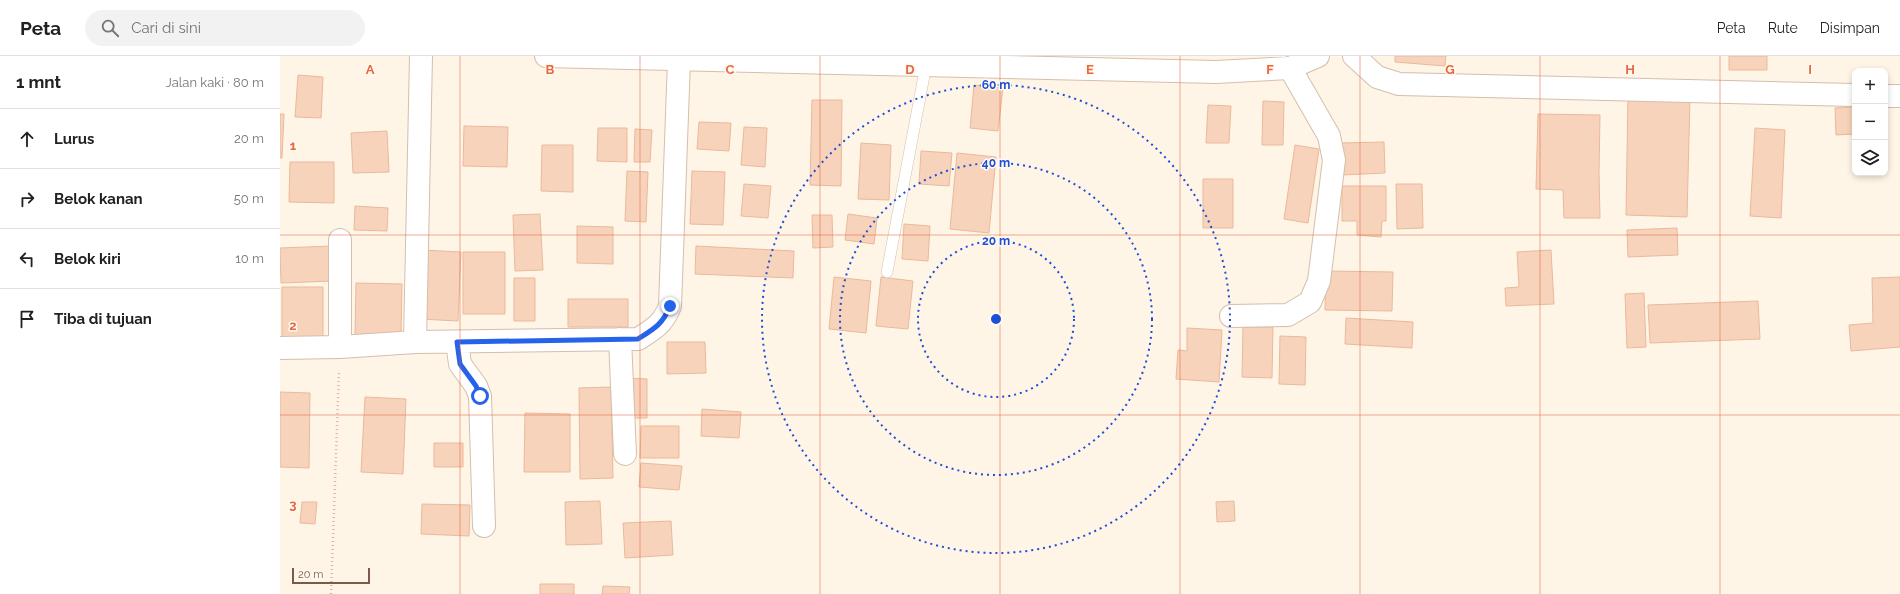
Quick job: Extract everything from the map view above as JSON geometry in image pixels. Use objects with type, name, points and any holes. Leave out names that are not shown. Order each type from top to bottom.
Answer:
[{"type":"street","points":[[415,342],[421,56]]},
{"type":"street","points":[[546,56],[681,58],[926,66],[1216,72],[1290,68],[1318,56]]},
{"type":"street","points":[[1354,56],[1377,77],[1399,84],[1852,95]]},
{"type":"street","points":[[280,348],[340,347],[415,342],[638,339],[654,328],[665,318],[670,306],[681,58]]},
{"type":"street","points":[[1231,316],[1288,315],[1310,302],[1319,280],[1334,160],[1329,136],[1290,68]]},
{"type":"street","points":[[1888,96],[1900,96]]},
{"type":"street","points":[[340,240],[340,347]]},
{"type":"street","points":[[620,339],[624,454]]},
{"type":"street","points":[[457,342],[460,364],[476,386],[480,396],[484,526]]},
{"type":"lane","points":[[887,272],[926,66]]},
{"type":"path","points":[[331,594],[340,347]]},
{"type":"building","points":[[1395,56],[1446,56],[1445,66],[1395,62]]},
{"type":"building","points":[[1729,56],[1767,56],[1767,70],[1729,70]]},
{"type":"building","points":[[298,75],[323,77],[321,118],[295,117]]},
{"type":"building","points":[[974,85],[1003,88],[998,131],[970,128]]},
{"type":"building","points":[[1628,95],[1690,97],[1687,217],[1626,215]]},
{"type":"building","points":[[812,100],[842,100],[841,186],[810,185]]},
{"type":"building","points":[[1263,101],[1284,102],[1283,145],[1262,145]]},
{"type":"building","points":[[1208,105],[1231,106],[1229,143],[1206,143]]},
{"type":"building","points":[[1852,107],[1852,134],[1836,135],[1835,108]]},
{"type":"building","points":[[280,114],[284,114],[282,158],[280,158]]},
{"type":"building","points":[[1538,114],[1600,115],[1600,218],[1564,218],[1563,190],[1536,189]]},
{"type":"building","points":[[699,122],[731,123],[729,151],[697,149]]},
{"type":"building","points":[[464,126],[508,127],[507,167],[463,166]]},
{"type":"building","points":[[744,127],[767,128],[765,167],[741,165]]},
{"type":"building","points":[[598,128],[627,128],[627,162],[597,161]]},
{"type":"building","points":[[1755,128],[1785,130],[1781,218],[1750,216]]},
{"type":"building","points":[[635,129],[652,130],[650,162],[634,162]]},
{"type":"building","points":[[387,131],[389,172],[353,173],[351,133]]},
{"type":"building","points":[[1384,142],[1385,173],[1342,175],[1341,143]]},
{"type":"building","points":[[861,143],[891,145],[889,200],[858,199]]},
{"type":"building","points":[[542,145],[573,145],[573,192],[541,191]]},
{"type":"building","points":[[1295,145],[1319,149],[1308,223],[1284,219]]},
{"type":"building","points":[[921,151],[952,153],[949,186],[919,184]]},
{"type":"building","points":[[957,153],[996,157],[989,233],[950,229]]},
{"type":"building","points":[[290,162],[334,162],[334,203],[289,202]]},
{"type":"building","points":[[627,171],[648,172],[646,222],[625,221]]},
{"type":"building","points":[[692,171],[725,172],[723,225],[690,224]]},
{"type":"building","points":[[1203,179],[1233,179],[1233,228],[1203,228]]},
{"type":"building","points":[[744,184],[771,186],[768,218],[741,216]]},
{"type":"building","points":[[1396,184],[1422,184],[1423,228],[1397,229]]},
{"type":"building","points":[[1342,186],[1386,186],[1386,221],[1382,221],[1381,237],[1357,235],[1357,221],[1342,221]]},
{"type":"building","points":[[355,206],[388,208],[387,231],[354,230]]},
{"type":"building","points":[[540,214],[543,270],[515,271],[513,215]]},
{"type":"building","points":[[848,214],[877,218],[874,244],[845,240]]},
{"type":"building","points":[[812,215],[832,215],[833,247],[813,248]]},
{"type":"building","points":[[904,224],[930,226],[928,261],[902,259]]},
{"type":"building","points":[[577,226],[613,227],[613,264],[577,263]]},
{"type":"building","points":[[1677,228],[1678,255],[1628,257],[1627,230]]},
{"type":"building","points":[[332,246],[333,281],[281,283],[280,248]]},
{"type":"building","points":[[696,246],[794,251],[793,278],[695,274]]},
{"type":"building","points":[[422,250],[461,252],[458,321],[419,319]]},
{"type":"building","points":[[1551,250],[1554,304],[1506,306],[1505,288],[1519,287],[1517,252]]},
{"type":"building","points":[[463,252],[505,252],[505,314],[463,314]]},
{"type":"building","points":[[1326,271],[1393,272],[1392,311],[1325,310]]},
{"type":"building","points":[[834,277],[871,281],[866,333],[829,329]]},
{"type":"building","points":[[881,277],[913,281],[908,329],[876,326]]},
{"type":"building","points":[[1900,277],[1900,347],[1851,351],[1849,325],[1873,323],[1872,278]]},
{"type":"building","points":[[514,278],[535,278],[535,321],[514,321]]},
{"type":"building","points":[[356,283],[402,284],[401,336],[355,335]]},
{"type":"building","points":[[282,287],[323,287],[323,340],[282,340]]},
{"type":"building","points":[[1644,293],[1646,347],[1627,348],[1625,294]]},
{"type":"building","points":[[568,299],[628,299],[628,327],[568,327]]},
{"type":"building","points":[[1758,301],[1760,339],[1650,343],[1648,305]]},
{"type":"building","points":[[1346,318],[1413,322],[1412,348],[1345,344]]},
{"type":"building","points":[[1243,327],[1273,327],[1272,378],[1242,377]]},
{"type":"building","points":[[1187,328],[1222,330],[1219,382],[1176,379],[1178,350],[1187,351]]},
{"type":"building","points":[[1280,336],[1306,337],[1305,385],[1279,384]]},
{"type":"building","points":[[667,342],[705,342],[706,373],[667,374]]},
{"type":"building","points":[[627,378],[647,379],[647,418],[626,418]]},
{"type":"building","points":[[611,387],[613,478],[580,479],[579,388]]},
{"type":"building","points":[[280,392],[310,393],[309,468],[280,467]]},
{"type":"building","points":[[365,397],[406,399],[403,474],[361,472]]},
{"type":"building","points":[[702,409],[741,412],[739,438],[701,436]]},
{"type":"building","points":[[525,413],[570,414],[570,472],[524,472]]},
{"type":"building","points":[[641,426],[679,426],[679,458],[640,458]]},
{"type":"building","points":[[434,443],[463,443],[463,467],[434,467]]},
{"type":"building","points":[[641,463],[682,466],[679,490],[639,487]]},
{"type":"building","points":[[600,501],[602,544],[566,545],[565,502]]},
{"type":"building","points":[[1234,501],[1235,521],[1217,522],[1216,502]]},
{"type":"building","points":[[302,502],[317,502],[315,524],[300,523]]},
{"type":"building","points":[[422,504],[470,505],[469,536],[421,534]]},
{"type":"building","points":[[671,521],[673,555],[625,558],[623,523]]},
{"type":"building","points":[[540,584],[574,584],[574,594],[540,594]]},
{"type":"building","points":[[603,586],[630,587],[629,594],[602,594]]},
{"type":"route","points":[[480,396],[476,386],[460,364],[457,342],[638,339],[665,318],[670,306]]}]
